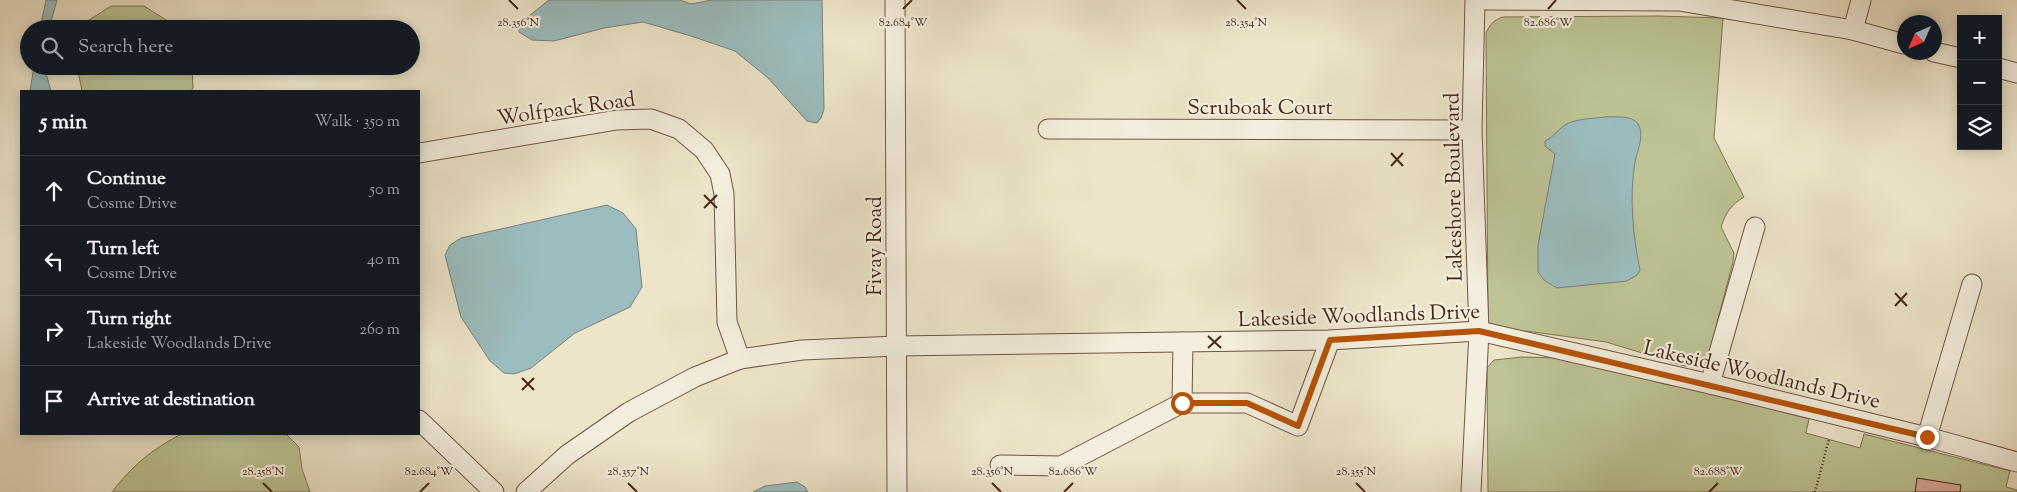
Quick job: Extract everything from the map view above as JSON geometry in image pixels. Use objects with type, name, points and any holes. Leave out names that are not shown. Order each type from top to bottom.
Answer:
[{"type":"street","name":"Fivay Road","points":[[895,0],[897,492]]},
{"type":"street","name":"Lakeshore Boulevard","points":[[1471,492],[1479,331],[1472,130],[1475,0]]},
{"type":"street","points":[[1487,0],[1679,1],[1853,30],[1897,42]]},
{"type":"street","points":[[1853,30],[1861,0]]},
{"type":"street","points":[[1942,54],[1957,57]]},
{"type":"street","points":[[2002,69],[2017,73]]},
{"type":"street","name":"Wolfpack Road","points":[[420,154],[617,120],[652,119],[679,129],[704,150],[720,174],[724,194],[727,322],[740,359]]},
{"type":"street","name":"Scruboak Court","points":[[1048,129],[1472,130]]},
{"type":"street","points":[[1710,384],[1755,227]]},
{"type":"street","points":[[1927,437],[1972,284]]},
{"type":"street","name":"Lakeside Woodlands Drive","points":[[526,492],[567,455],[629,412],[696,377],[740,359],[802,350],[897,346],[1330,340],[1479,331],[1710,384],[1927,437],[2017,462]]},
{"type":"street","points":[[1000,465],[1061,466],[1182,403],[1247,403],[1298,426],[1330,340]]},
{"type":"street","points":[[1182,403],[1183,342]]},
{"type":"street","points":[[420,421],[494,492]]},
{"type":"path","points":[[1815,492],[1829,439]]},
{"type":"green space","points":[[111,6],[144,6],[166,20],[89,20]]},
{"type":"green space","points":[[1659,16],[1723,18],[1714,138],[1744,197],[1730,209],[1721,227],[1734,253],[1708,357],[1701,364],[1685,366],[1606,342],[1493,328],[1488,322],[1486,33],[1495,21],[1503,17]]},
{"type":"green space","points":[[79,75],[192,75],[192,90],[82,90]]},
{"type":"green space","points":[[1522,357],[1558,358],[1599,365],[1664,384],[1713,393],[1809,419],[1806,433],[1860,448],[1864,434],[2010,471],[2006,487],[2017,490],[2017,492],[1488,492],[1487,368],[1494,360]]},
{"type":"green space","points":[[179,435],[287,435],[299,447],[302,469],[310,492],[112,492],[128,473],[160,447]]},
{"type":"water","points":[[46,0],[57,0],[51,20],[42,20]]},
{"type":"water","points":[[549,0],[680,0],[691,4],[712,0],[822,0],[824,109],[821,118],[817,123],[807,121],[768,78],[735,51],[643,22],[604,28],[554,41],[532,40],[519,32],[519,24]]},
{"type":"water","points":[[33,75],[47,75],[51,90],[30,90]]},
{"type":"water","points":[[1605,117],[1632,119],[1640,128],[1641,138],[1633,175],[1632,203],[1635,244],[1640,270],[1637,275],[1627,281],[1557,288],[1545,281],[1538,272],[1538,245],[1555,154],[1545,146],[1545,141],[1571,122]]},
{"type":"water","points":[[607,205],[623,213],[636,229],[642,287],[630,307],[575,333],[531,368],[514,374],[504,373],[490,361],[461,317],[445,255],[450,245],[461,238]]},
{"type":"water","points":[[797,482],[805,487],[808,492],[753,492],[765,486]]},
{"type":"building","points":[[1917,478],[1961,485],[1960,492],[1915,492]]},
{"type":"route","points":[[1182,403],[1247,403],[1298,426],[1330,340],[1479,331],[1710,384],[1927,437]]}]
